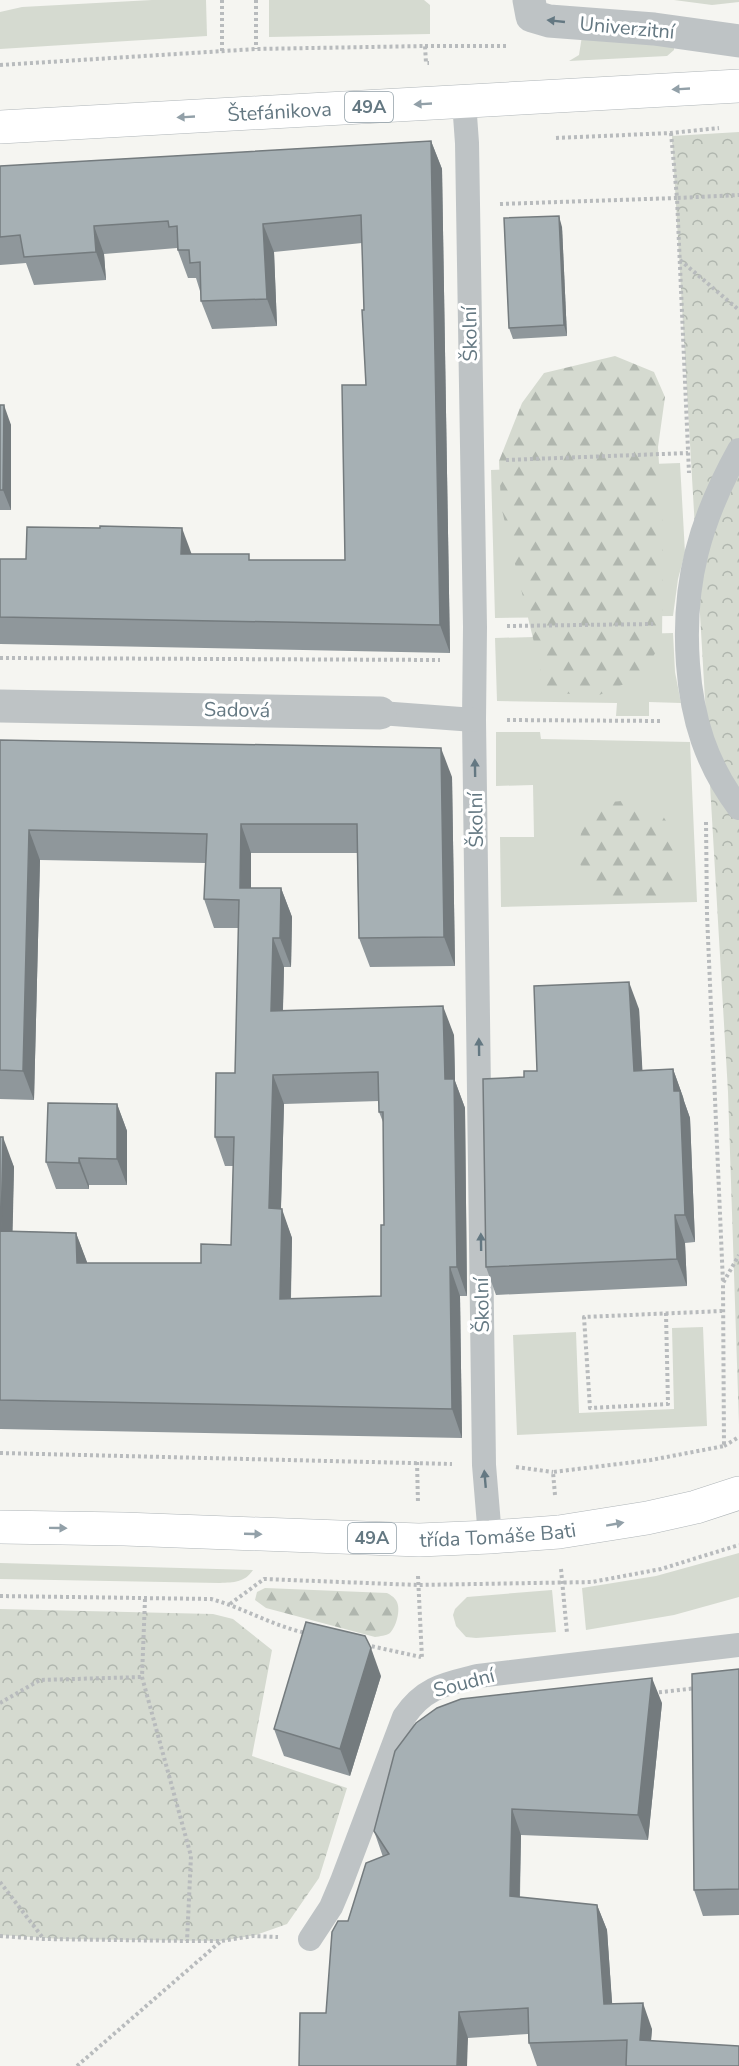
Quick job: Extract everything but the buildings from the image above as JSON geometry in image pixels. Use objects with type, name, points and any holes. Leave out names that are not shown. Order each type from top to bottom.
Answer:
[{"type":"main road","name":"Štefánikova","points":[[0,128],[739,86]]},
{"type":"main road","name":"třída Tomáše Bati","points":[[0,1527],[124,1529],[418,1540],[490,1537],[559,1532],[647,1518],[696,1507],[739,1493]]},
{"type":"street","name":"Univerzitní","points":[[518,1],[532,16],[549,21],[654,29],[739,41]]},
{"type":"street","name":"Školní","points":[[464,102],[467,143],[475,627],[474,720],[484,1465],[490,1537]]},
{"type":"street","points":[[739,450],[714,501],[698,546],[687,603],[691,699],[696,721],[714,770],[725,790],[739,808]]},
{"type":"street","name":"Sadová","points":[[0,706],[380,713],[474,720]]},
{"type":"street","name":"Soudní","points":[[310,1939],[331,1907],[405,1717],[414,1702],[434,1688],[478,1676],[739,1646]]},
{"type":"path","points":[[222,0],[222,51]]},
{"type":"path","points":[[256,0],[256,49]]},
{"type":"path","points":[[425,46],[426,63],[438,63]]},
{"type":"path","points":[[0,65],[256,49],[518,46]]},
{"type":"path","points":[[556,138],[728,128]]},
{"type":"path","points":[[671,133],[677,198],[689,476]]},
{"type":"path","points":[[468,205],[739,195]]},
{"type":"path","points":[[679,260],[739,310]]},
{"type":"path","points":[[499,461],[688,453]]},
{"type":"path","points":[[475,627],[687,624]]},
{"type":"path","points":[[0,658],[474,660]]},
{"type":"path","points":[[474,720],[696,721]]},
{"type":"path","points":[[706,820],[707,915],[723,1283],[724,1446]]},
{"type":"path","points":[[723,1283],[739,1255]]},
{"type":"path","points":[[666,1313],[668,1404],[590,1408],[584,1317],[666,1313],[722,1311]]},
{"type":"path","points":[[0,1453],[405,1461],[502,1465],[553,1472],[651,1460],[724,1446],[739,1437]]},
{"type":"path","points":[[553,1472],[570,1665]]},
{"type":"path","points":[[0,1596],[211,1599],[230,1604],[287,1629],[309,1634]]},
{"type":"path","points":[[145,1599],[142,1677],[191,1856],[187,1941]]},
{"type":"path","points":[[365,1645],[421,1657]]},
{"type":"path","points":[[0,1703],[40,1680],[142,1677]]},
{"type":"path","points":[[652,1693],[706,1687]]},
{"type":"path","points":[[0,1882],[43,1939]]},
{"type":"path","points":[[0,1936],[43,1939],[187,1941],[221,1941],[253,1936],[310,1939]]},
{"type":"path","points":[[76,2066],[221,1941]]},
{"type":"green space","points":[[152,0],[206,0],[207,36],[0,49],[0,12],[22,7]]},
{"type":"green space","points":[[269,0],[424,0],[430,5],[430,34],[269,37]]},
{"type":"green space","points":[[674,0],[739,0],[739,2],[712,5]]},
{"type":"green space","points":[[582,36],[674,46],[674,50],[667,56],[569,61],[579,55]]},
{"type":"green space","points":[[739,132],[739,1424],[728,1092],[672,136]]},
{"type":"green space","points":[[615,356],[654,372],[665,397],[658,447],[663,531],[662,641],[642,676],[597,696],[546,692],[501,506],[499,461],[522,403],[544,373]]},
{"type":"green space","points":[[680,463],[685,553],[678,579],[673,616],[495,618],[491,470]]},
{"type":"green space","points":[[673,633],[675,672],[681,703],[649,702],[649,716],[616,716],[617,703],[497,701],[495,638]]},
{"type":"green space","points":[[496,732],[540,732],[541,739],[690,742],[697,902],[501,907],[500,837],[534,837],[533,785],[496,786]]},
{"type":"green space","points":[[632,800],[661,813],[675,835],[679,852],[677,877],[661,897],[615,898],[589,881],[581,865],[579,847],[585,819],[611,802]]},
{"type":"green space","points":[[703,1327],[707,1426],[517,1435],[513,1335],[576,1332],[579,1413],[674,1409],[672,1328]]},
{"type":"green space","points":[[739,1553],[739,1597],[674,1615],[586,1630],[582,1588],[656,1576]]},
{"type":"green space","points":[[0,1563],[253,1570],[242,1580],[220,1583],[0,1579]]},
{"type":"green space","points":[[265,1588],[387,1593],[397,1602],[398,1616],[390,1633],[375,1637],[266,1608],[255,1600],[257,1592]]},
{"type":"green space","points":[[552,1590],[556,1632],[476,1638],[466,1637],[456,1626],[453,1615],[455,1609],[467,1597]]},
{"type":"green space","points":[[0,1609],[213,1614],[233,1619],[272,1650],[252,1756],[347,1788],[319,1878],[287,1924],[256,1935],[221,1941],[61,1939],[0,1935]]}]
